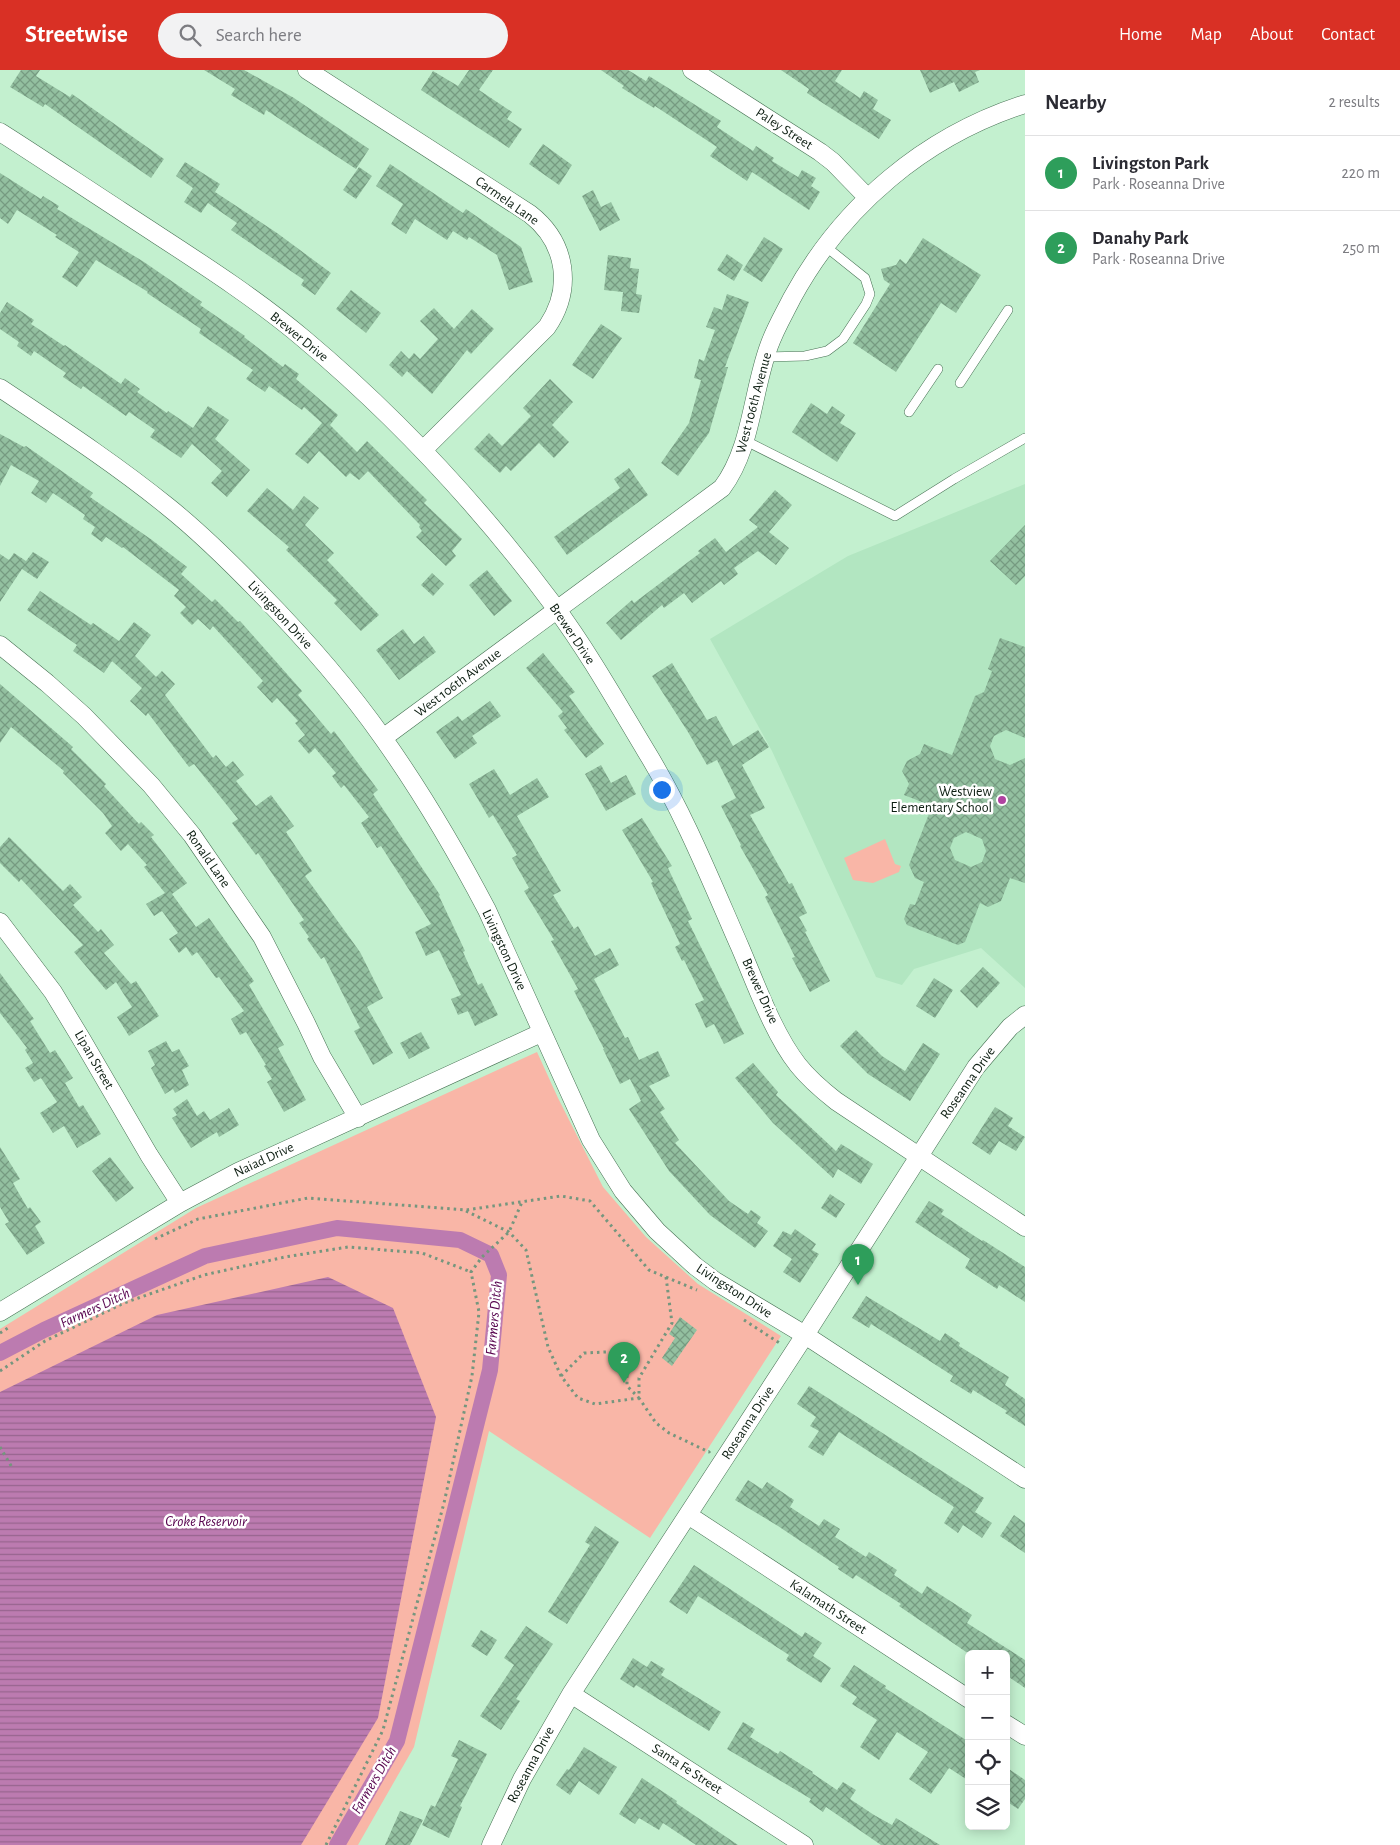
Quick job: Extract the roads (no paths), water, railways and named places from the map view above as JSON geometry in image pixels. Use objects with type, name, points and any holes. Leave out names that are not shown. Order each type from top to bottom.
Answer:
[{"type":"street","name":"Carmela Lane","points":[[307,70],[530,214],[540,222],[560,254],[563,271],[563,290],[558,308],[550,322],[536,340],[423,450]]},
{"type":"street","name":"Paley Street","points":[[692,70],[820,152],[833,162],[868,198]]},
{"type":"street","name":"West 106th Avenue","points":[[383,738],[722,488],[730,477],[742,451],[766,357],[778,324],[800,284],[825,246],[868,198],[905,165],[939,142],[977,122],[1025,104]]},
{"type":"street","name":"Brewer Drive","points":[[0,132],[179,248],[247,296],[303,339],[366,395],[449,477],[557,610],[659,771],[787,1049],[798,1065],[820,1089],[1025,1227]]},
{"type":"street","name":"Livingston Drive","points":[[0,388],[122,471],[201,536],[236,568],[298,633],[383,738],[416,786],[468,875],[515,971],[541,1033],[591,1140],[610,1172],[657,1231],[695,1266],[715,1281],[804,1335],[1025,1479]]},
{"type":"street","name":"Ronald Lane","points":[[0,644],[84,716],[151,785],[192,835],[262,937],[322,1057],[358,1118]]},
{"type":"street","name":"Lipan Street","points":[[0,922],[53,992],[149,1155],[180,1203]]},
{"type":"street","name":"Roseanna Drive","points":[[491,1845],[522,1778],[571,1694],[986,1054],[1010,1027],[1025,1015]]},
{"type":"street","name":"Naiad Drive","points":[[4,1311],[180,1203],[266,1159],[541,1033]]},
{"type":"street","name":"Kalamath Street","points":[[688,1515],[965,1696]]},
{"type":"street","name":"Santa Fe Street","points":[[571,1694],[804,1845]]},
{"type":"street","points":[[1010,1727],[1025,1736]]},
{"type":"lane","points":[[766,357],[806,356],[827,351],[843,339],[866,304],[870,294],[865,278],[825,246]]},
{"type":"lane","points":[[960,383],[1008,310]]},
{"type":"lane","points":[[909,412],[938,368]]},
{"type":"lane","points":[[744,440],[895,516],[1025,438]]},
{"type":"water","name":"Croke Reservoir","points":[[328,1277],[393,1308],[436,1417],[378,1718],[301,1845],[0,1845],[0,1392],[157,1315]]},
{"type":"waterway","name":"Farmers Ditch","points":[[0,1353],[44,1330],[205,1256],[337,1228],[460,1240],[491,1255],[499,1275],[490,1370],[397,1741],[337,1845]]},
{"type":"place","name":"Westview Elementary School","points":[[1002,800]]},
{"type":"place","name":"Livingston Park","points":[[858,1285]]},
{"type":"place","name":"Danahy Park","points":[[624,1383]]}]
